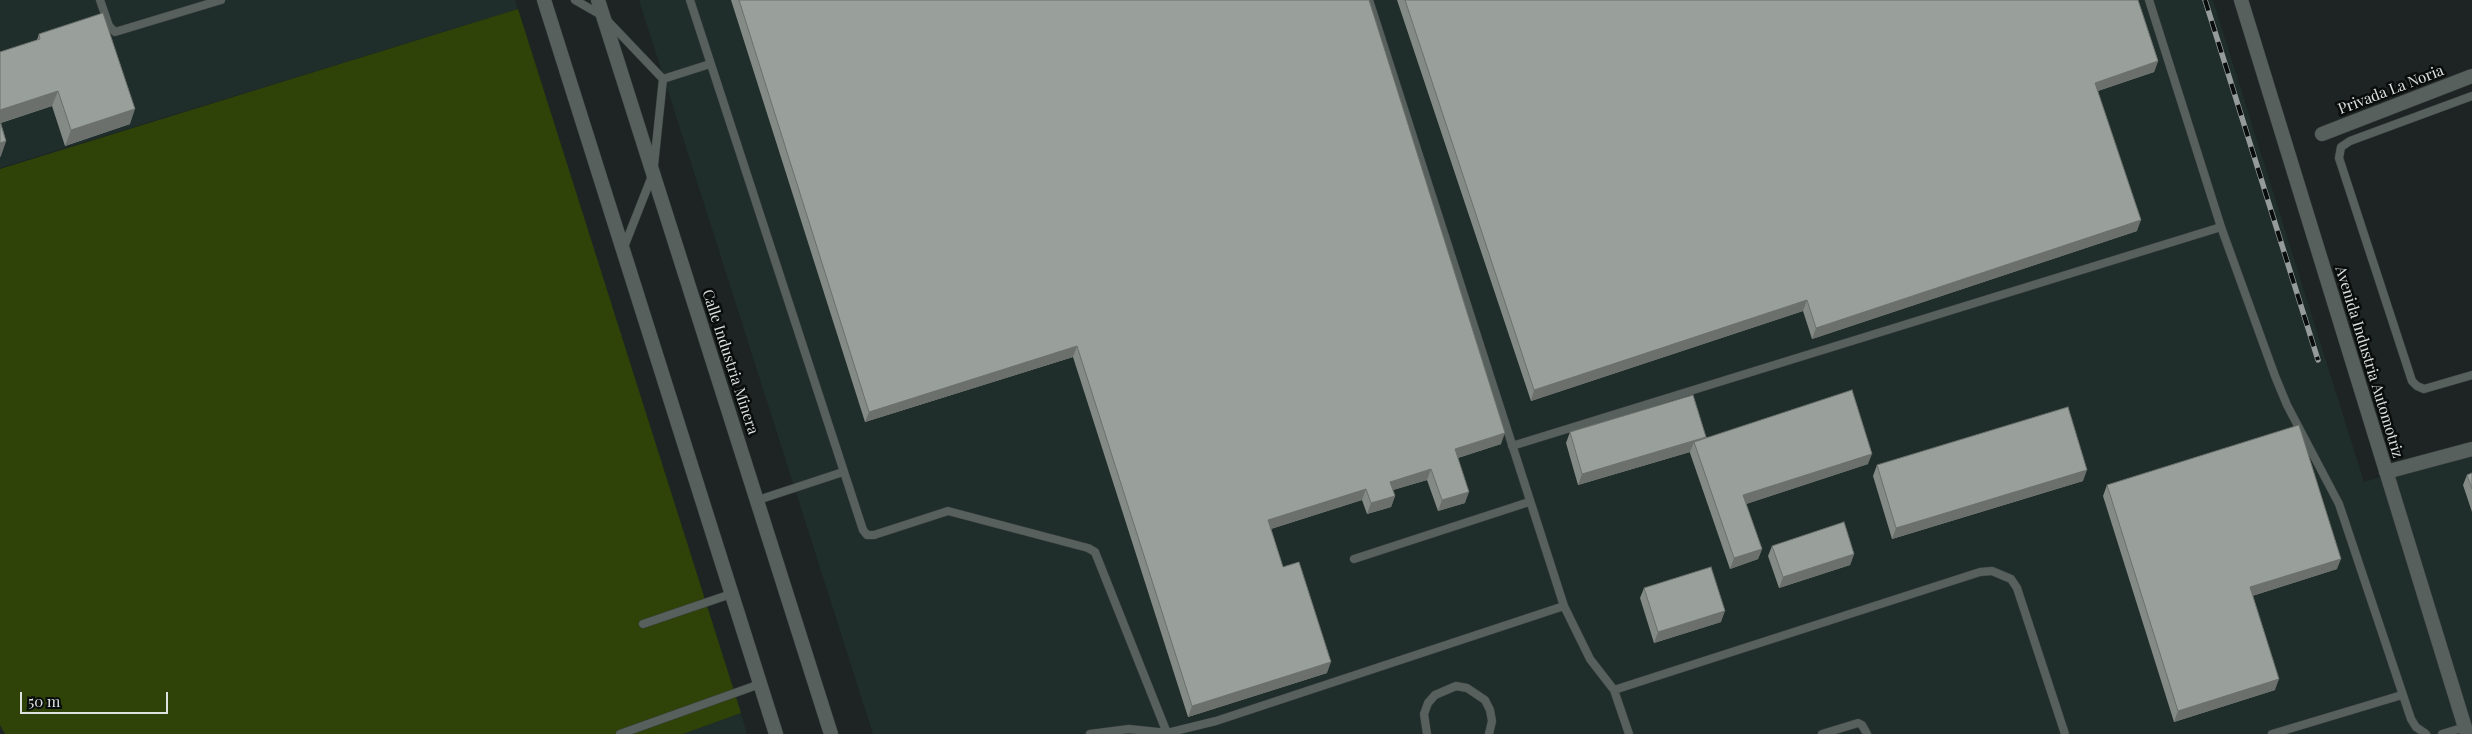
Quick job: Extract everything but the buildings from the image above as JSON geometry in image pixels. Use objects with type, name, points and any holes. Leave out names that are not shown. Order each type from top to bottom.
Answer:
[{"type":"main road","points":[[544,0],[776,734]]},
{"type":"main road","name":"Calle Industria Minera","points":[[598,0],[831,734]]},
{"type":"main road","name":"Avenida Industria Automotriz","points":[[2241,0],[2466,731]]},
{"type":"main road","name":"Privada La Noria","points":[[2322,134],[2472,76]]},
{"type":"main road","points":[[2386,472],[2472,449]]},
{"type":"lane","points":[[100,0],[109,26],[115,32],[221,0]]},
{"type":"lane","points":[[575,0],[603,16],[663,79],[653,175],[622,251]]},
{"type":"lane","points":[[690,0],[862,530],[867,535],[874,536],[948,511],[1088,548],[1096,552],[1168,733]]},
{"type":"lane","points":[[1369,0],[1564,606],[1586,652],[1614,690],[1629,734]]},
{"type":"lane","points":[[2149,0],[2222,227],[2283,396],[2339,504],[2411,719],[2416,727],[2426,734]]},
{"type":"lane","points":[[663,79],[710,64]]},
{"type":"lane","points":[[2470,375],[2424,389],[2412,381],[2339,158],[2341,146],[2345,144],[2385,126],[2472,96]]},
{"type":"lane","points":[[1512,446],[2222,227]]},
{"type":"lane","points":[[758,500],[843,472]]},
{"type":"lane","points":[[1354,559],[1529,502]]},
{"type":"lane","points":[[1614,690],[1980,572],[1992,571],[2011,579],[2017,588],[2065,734]]},
{"type":"lane","points":[[643,624],[732,594]]},
{"type":"lane","points":[[1090,734],[1129,729],[1168,733],[1216,721],[1564,606]]},
{"type":"lane","points":[[620,734],[760,684]]},
{"type":"lane","points":[[1427,734],[1424,714],[1428,703],[1440,692],[1456,686],[1467,688],[1485,700],[1490,710],[1492,721],[1489,734]]},
{"type":"lane","points":[[2272,734],[2402,695]]},
{"type":"lane","points":[[1822,734],[1858,723],[1862,725],[1867,734]]},
{"type":"lane","points":[[2442,734],[2466,731]]},
{"type":"shaded area","points":[[0,0],[515,0],[518,9],[0,168]]},
{"type":"shaded area","points":[[639,0],[2213,0],[2364,482],[2472,448],[2472,734],[873,734]]},
{"type":"shaded area","points":[[741,713],[747,734],[683,734]]},
{"type":"green space","points":[[518,9],[741,713],[683,734],[5,734],[0,725],[0,169]]},
{"type":"railway","points":[[2205,0],[2318,360]]}]
